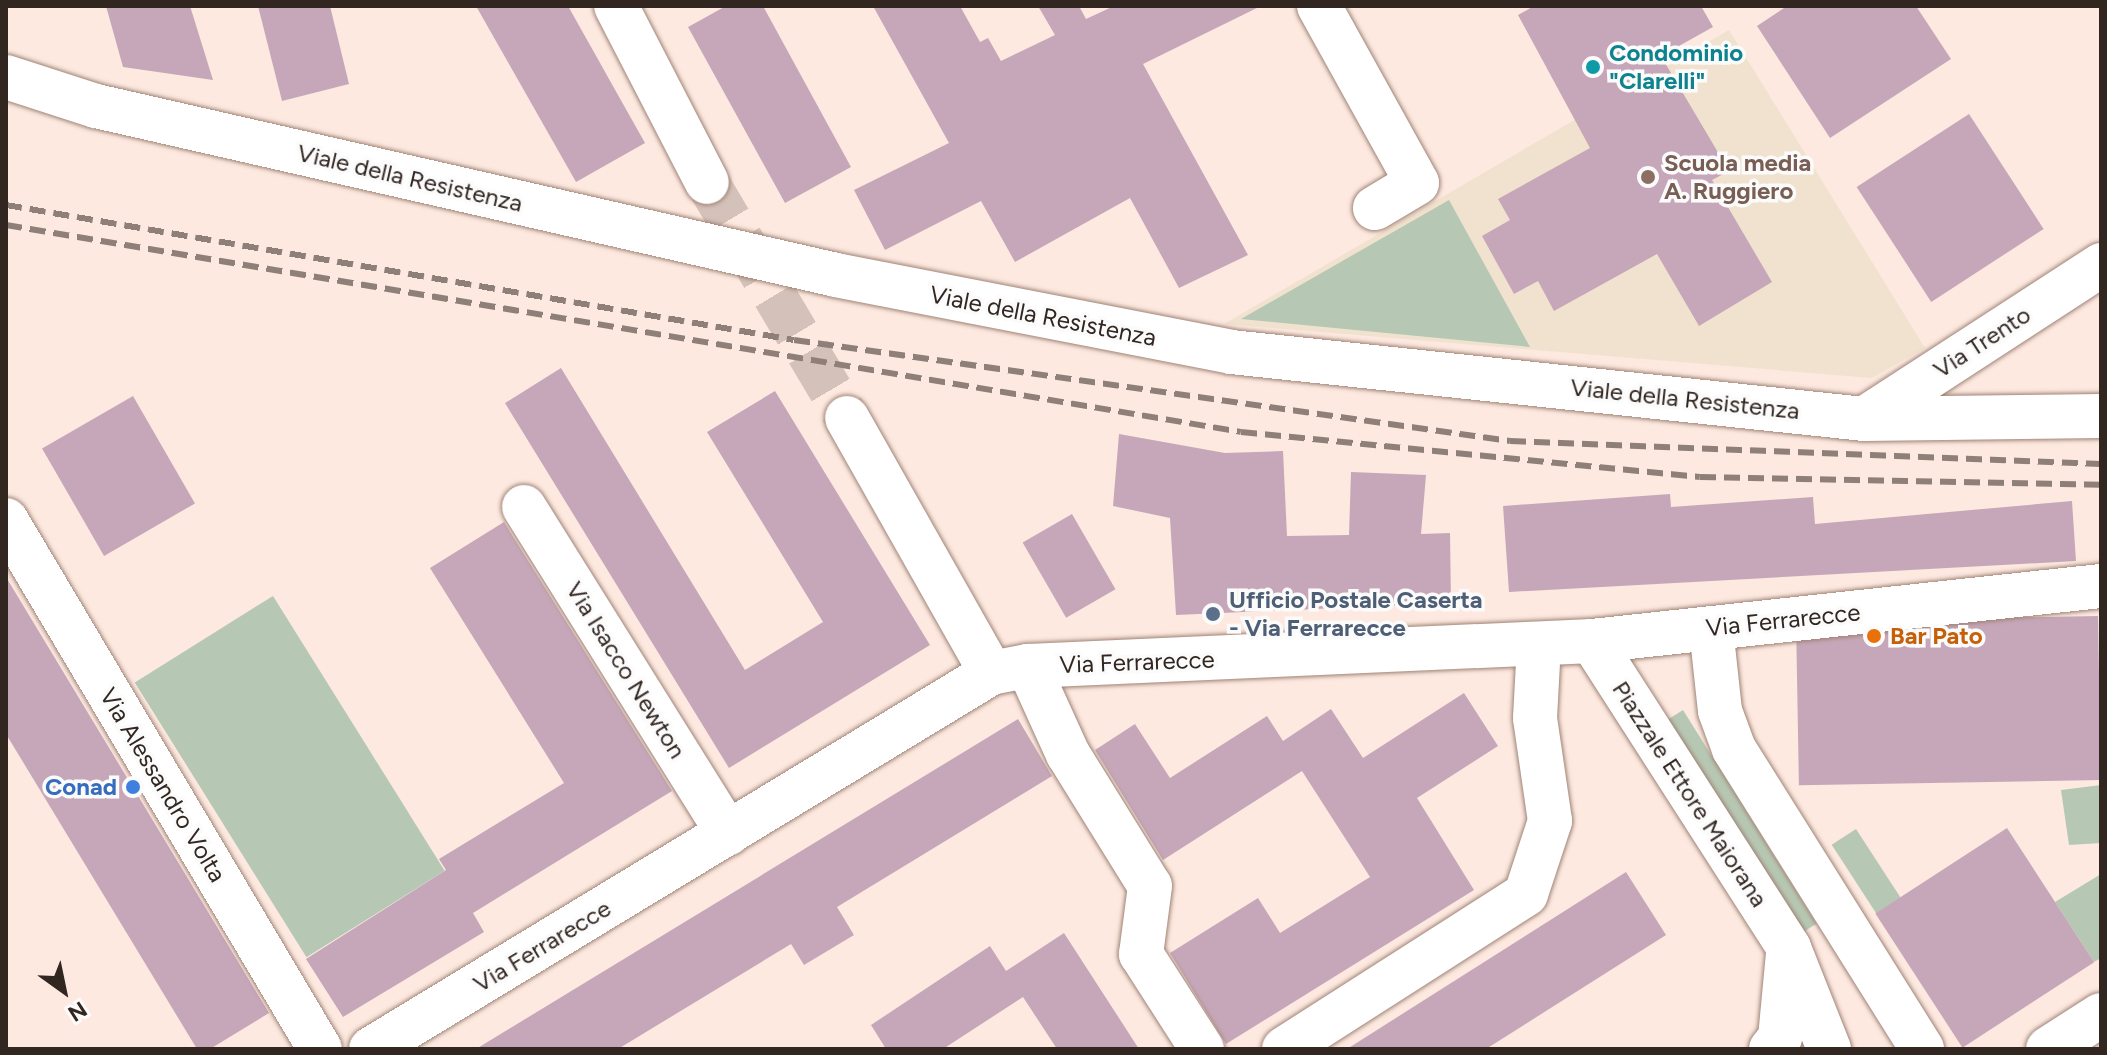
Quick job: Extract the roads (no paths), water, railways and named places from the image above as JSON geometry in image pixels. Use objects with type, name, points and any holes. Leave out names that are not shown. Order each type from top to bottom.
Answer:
[{"type":"street","points":[[616,6],[707,182]]},
{"type":"street","points":[[1319,6],[1417,183],[1375,208]]},
{"type":"street","name":"Viale della Resistenza","points":[[6,77],[96,106],[821,272],[1216,349],[1864,419],[2101,416]]},
{"type":"street","name":"Via Trento","points":[[1864,419],[2101,265]]},
{"type":"street","points":[[847,418],[1068,754],[1150,886],[1141,954],[1202,1049]]},
{"type":"street","name":"Via Isacco Newton","points":[[524,507],[728,833]]},
{"type":"street","name":"Via Alessandro Volta","points":[[6,520],[320,1049]]},
{"type":"street","name":"Via Ferrarecce","points":[[371,1049],[728,833],[1010,670],[1592,641],[2101,586]]},
{"type":"street","points":[[1711,628],[1720,711],[1734,749],[1922,1049]]},
{"type":"street","name":"Piazzale Ettore Maiorana","points":[[1592,641],[1789,948],[1802,1043]]},
{"type":"street","points":[[1284,1049],[1526,894],[1550,821],[1535,718],[1539,645]]},
{"type":"street","points":[[1789,948],[1819,946],[1838,919]]},
{"type":"street","points":[[1802,1043],[1838,919]]},
{"type":"street","points":[[2048,1049],[2101,1015]]},
{"type":"tunnel","points":[[707,182],[847,418]]},
{"type":"railway","points":[[6,205],[794,340],[1510,441],[2101,464]]},
{"type":"railway","points":[[6,225],[1241,432],[1700,477],[2101,485]]},
{"type":"place","name":"Condominio \"Clarelli\"","points":[[1593,67]]},
{"type":"place","name":"Scuola media A. Ruggiero","points":[[1648,177]]},
{"type":"place","name":"Ufficio Postale Caserta - Via Ferrarecce","points":[[1213,614]]},
{"type":"place","name":"Bar Pato","points":[[1874,636]]},
{"type":"place","name":"Conad","points":[[133,787]]}]
